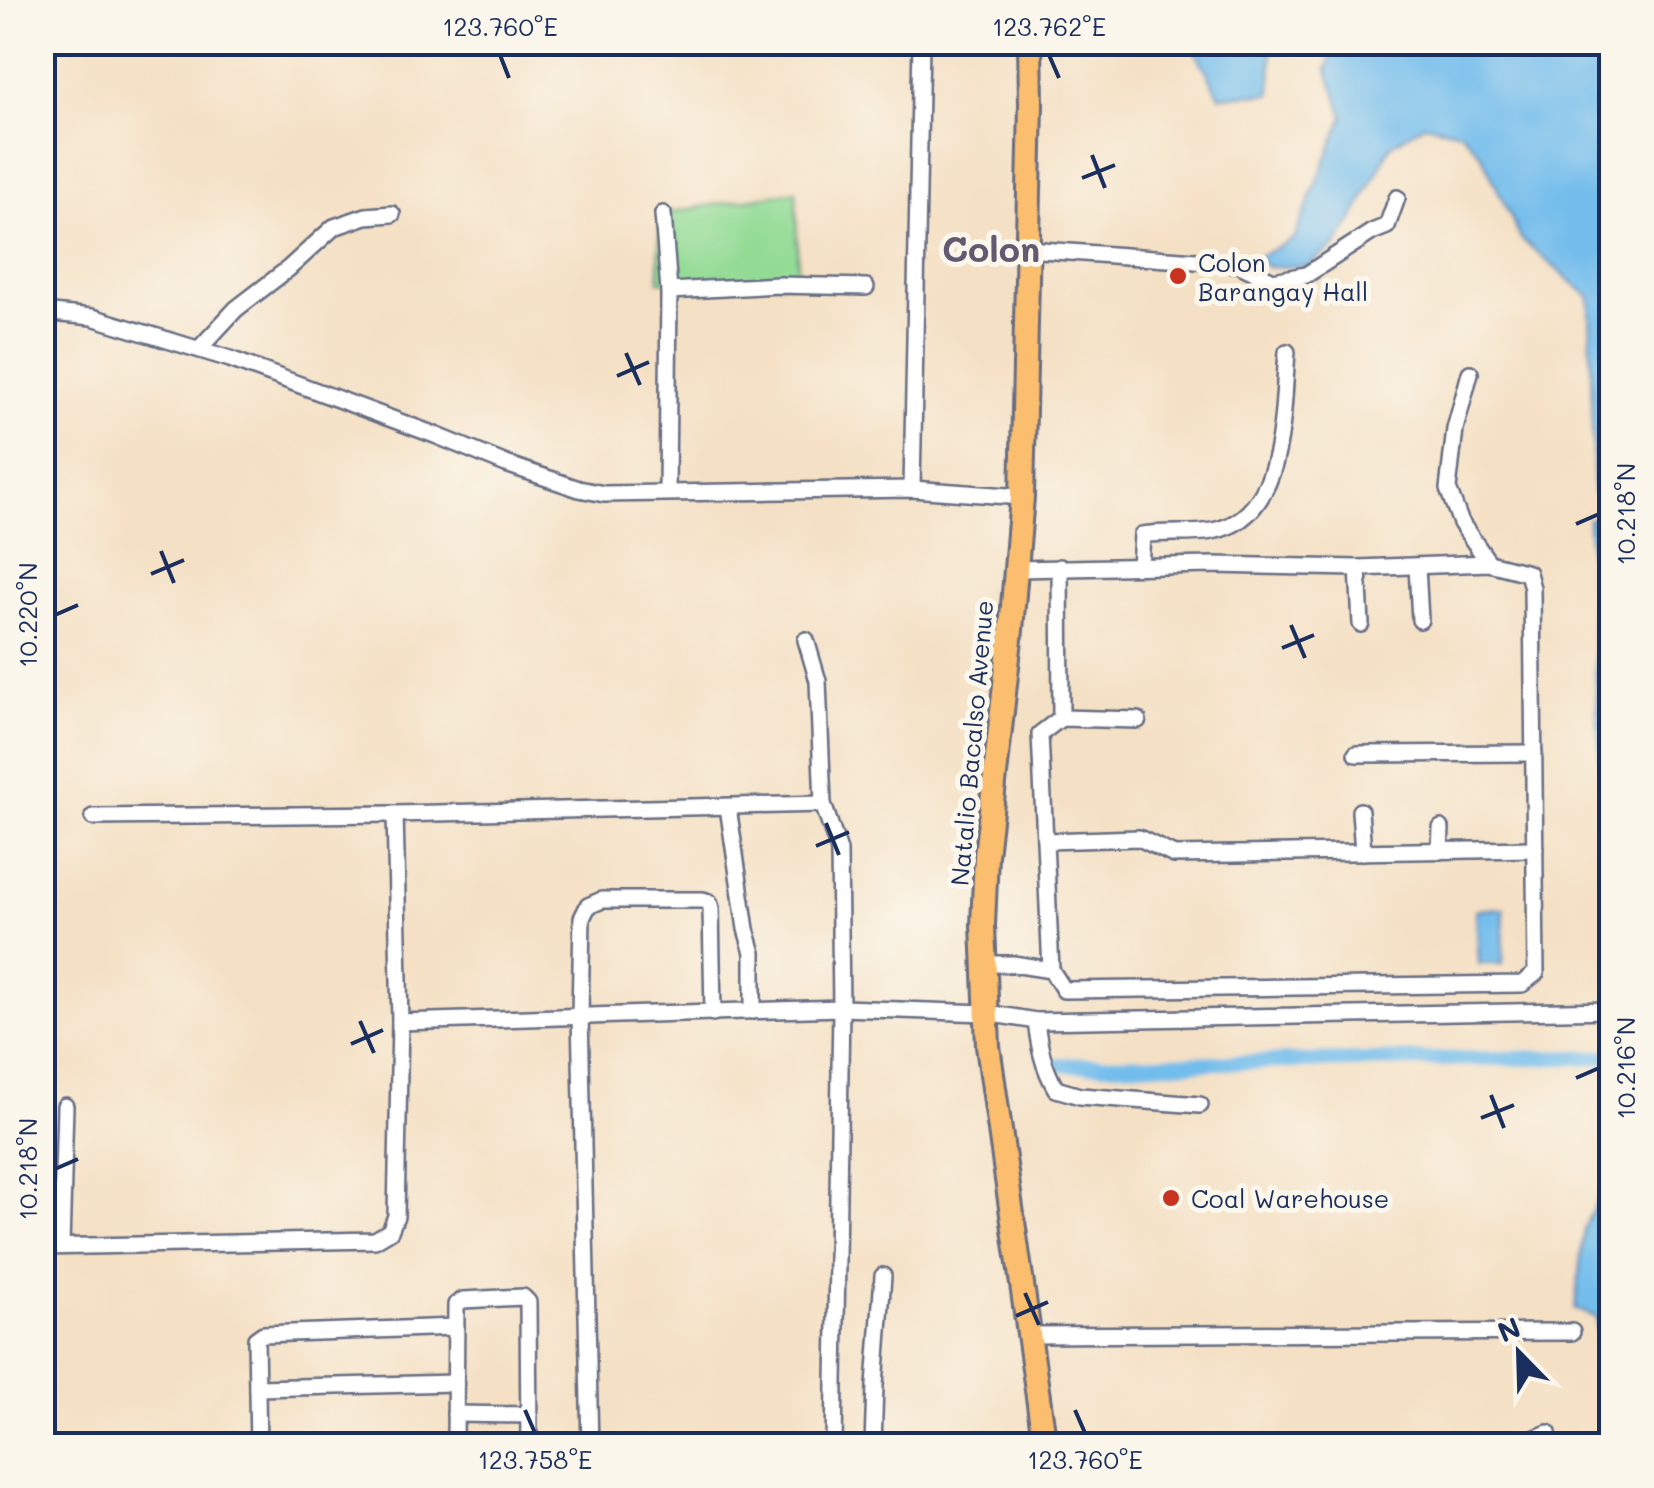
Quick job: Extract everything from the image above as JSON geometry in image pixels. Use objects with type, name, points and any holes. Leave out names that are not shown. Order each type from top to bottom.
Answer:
[{"type":"highway","name":"Natalio Bacalso Avenue","points":[[1030,42],[1022,497],[986,856],[983,925],[988,1046],[1046,1446]]},
{"type":"street","points":[[912,489],[921,42]]},
{"type":"street","points":[[1027,250],[1238,264],[1273,280],[1306,275],[1387,226],[1396,198]]},
{"type":"street","points":[[199,349],[236,309],[288,270],[334,227],[366,216],[392,214]]},
{"type":"street","points":[[663,214],[669,291],[667,492]]},
{"type":"street","points":[[669,291],[779,285],[866,287]]},
{"type":"street","points":[[42,312],[92,317],[230,359],[506,464],[604,494],[912,489],[1022,497]]},
{"type":"street","points":[[1140,566],[1142,536],[1214,531],[1237,522],[1254,508],[1270,482],[1280,441],[1287,352]]},
{"type":"street","points":[[1470,373],[1455,429],[1448,489],[1461,523],[1488,564]]},
{"type":"street","points":[[1214,531],[1214,565]]},
{"type":"street","points":[[1016,569],[1488,564],[1528,574],[1532,588],[1536,974],[1522,984],[1064,990],[1051,970],[1040,734],[1060,718],[1138,720]]},
{"type":"street","points":[[1417,566],[1420,620]]},
{"type":"street","points":[[1060,568],[1060,718]]},
{"type":"street","points":[[1358,568],[1361,624]]},
{"type":"street","points":[[806,640],[818,681],[823,804],[839,851],[841,1008],[834,1446]]},
{"type":"street","points":[[1356,754],[1534,753]]},
{"type":"street","points":[[93,817],[823,804]]},
{"type":"street","points":[[728,806],[753,953],[753,1011]]},
{"type":"street","points":[[1360,811],[1363,852]]},
{"type":"street","points":[[42,1246],[375,1240],[390,1231],[396,1216],[400,1022],[395,814]]},
{"type":"street","points":[[1440,828],[1440,851]]},
{"type":"street","points":[[1046,841],[1139,838],[1174,855],[1535,849]]},
{"type":"street","points":[[590,1446],[580,1015],[582,918],[588,906],[602,900],[709,902],[713,1012]]},
{"type":"street","points":[[985,964],[1051,970]]},
{"type":"street","points":[[400,1022],[841,1008],[987,1013],[1036,1020],[1612,1010]]},
{"type":"street","points":[[1036,1020],[1045,1071],[1056,1089],[1080,1096],[1200,1105]]},
{"type":"street","points":[[60,1246],[65,1106]]},
{"type":"street","points":[[874,1446],[874,1385],[883,1276]]},
{"type":"street","points":[[455,1446],[456,1304],[462,1300],[523,1296],[528,1302],[530,1446]]},
{"type":"street","points":[[258,1446],[256,1339],[263,1334],[456,1328]]},
{"type":"street","points":[[1029,1335],[1572,1332]]},
{"type":"street","points":[[256,1388],[455,1383]]},
{"type":"street","points":[[455,1414],[529,1414]]},
{"type":"street","points":[[1516,1446],[1548,1433]]},
{"type":"green space","points":[[796,191],[798,283],[659,281],[660,214]]},
{"type":"water","points":[[1191,43],[1272,43],[1271,94],[1220,96]]},
{"type":"water","points":[[1335,43],[1611,43],[1611,491],[1593,492],[1590,297],[1521,239],[1482,156],[1461,132],[1424,124],[1391,145],[1336,246],[1307,266],[1268,267],[1256,258],[1294,239],[1344,116],[1327,69]]},
{"type":"water","points":[[1612,518],[1611,949],[1588,519]]},
{"type":"water","points":[[1504,908],[1503,964],[1479,964],[1476,910]]},
{"type":"water","points":[[1611,1173],[1611,1386],[1600,1365],[1596,1317],[1575,1309],[1584,1228]]},
{"type":"waterway","points":[[1061,1065],[1612,1057]]},
{"type":"place","name":"Colon Barangay Hall","points":[[1178,276]]},
{"type":"place","name":"Coal Warehouse","points":[[1171,1198]]},
{"type":"district","name":"Colon","points":[[991,248]]}]
